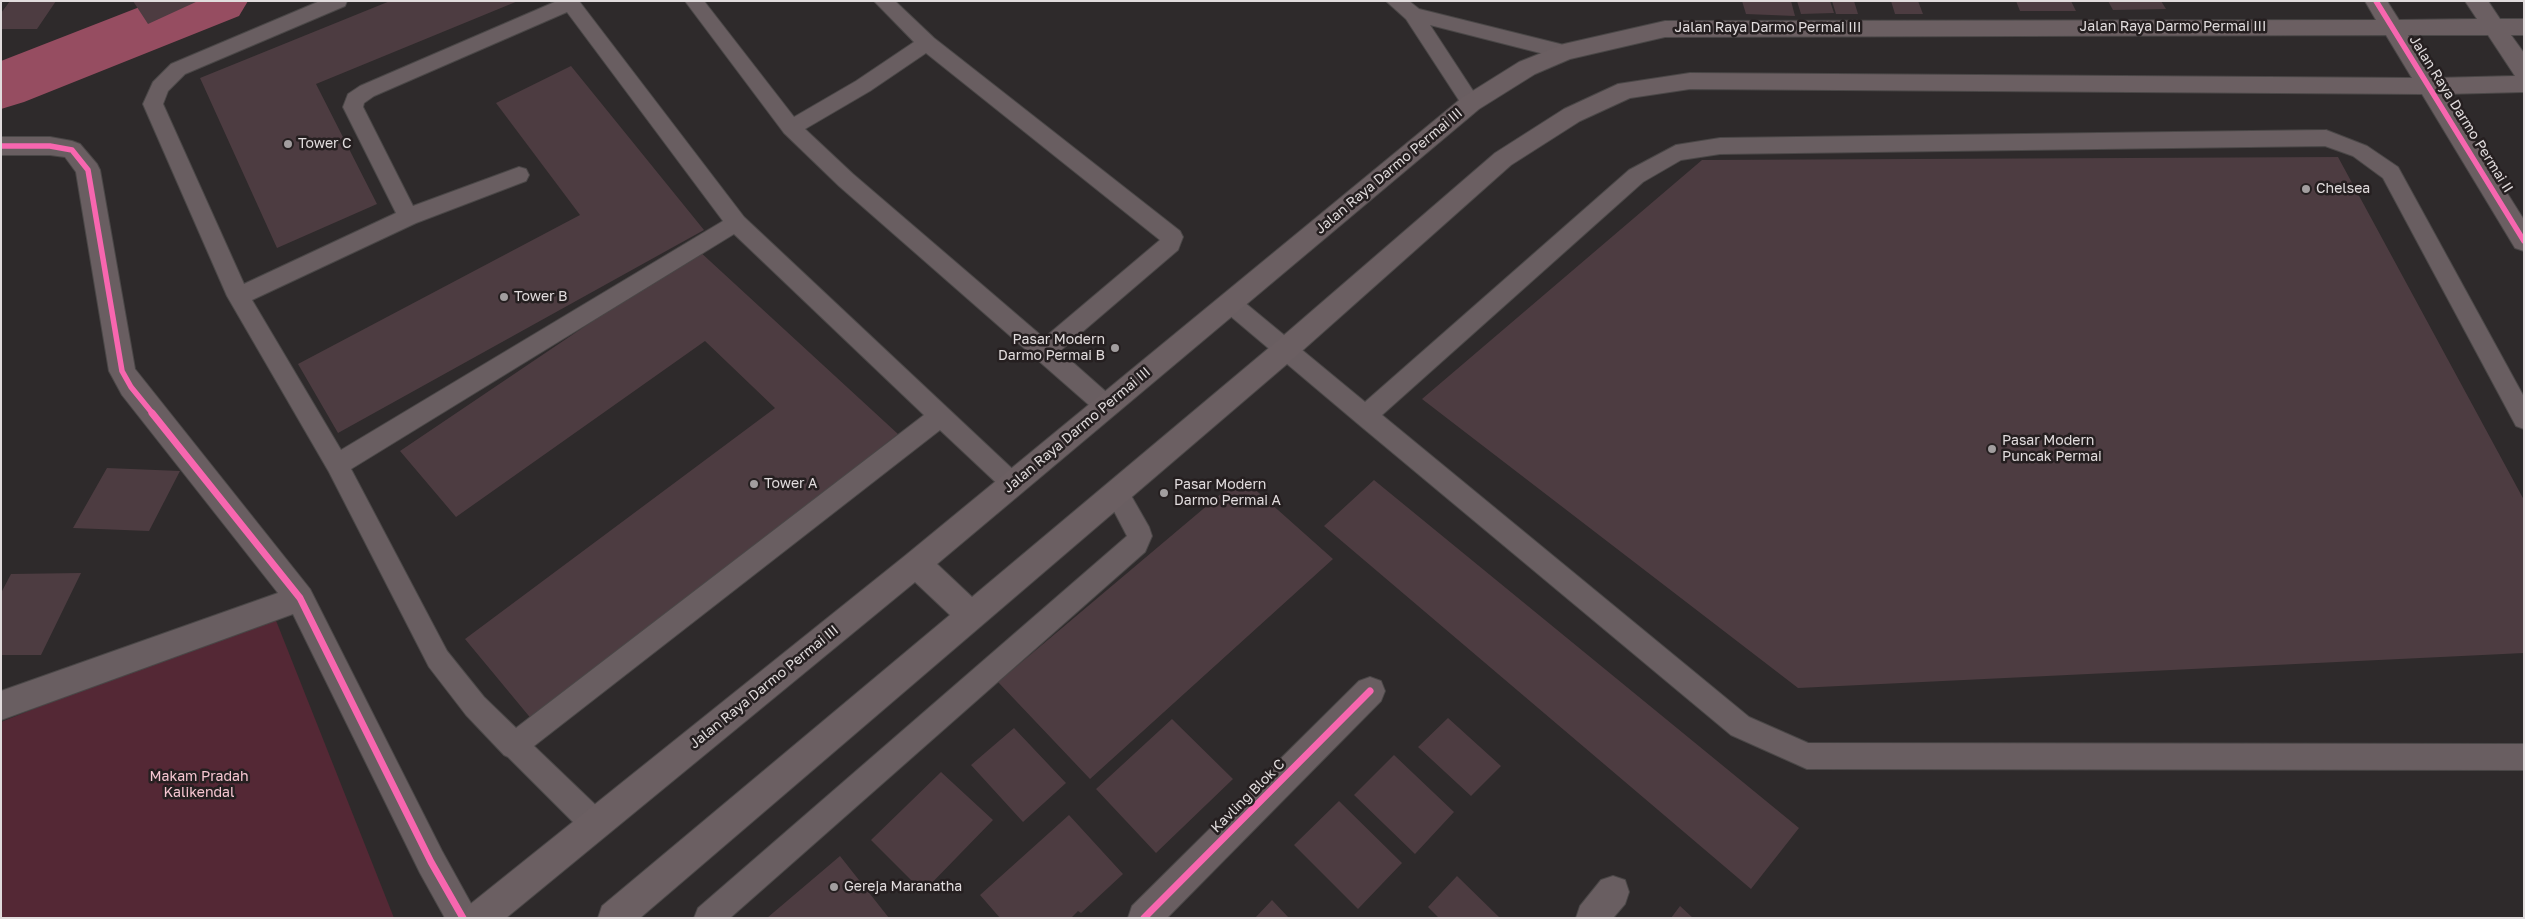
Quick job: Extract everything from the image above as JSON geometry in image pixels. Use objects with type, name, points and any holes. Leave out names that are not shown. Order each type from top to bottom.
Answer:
[{"type":"main road","name":"Jalan Raya Darmo Permai II","points":[[2376,1],[2524,241]]},
{"type":"main road","points":[[2476,1],[2524,71]]},
{"type":"main road","name":"Jalan Raya Darmo Permai III","points":[[480,918],[916,564],[1105,405],[1471,103],[1527,68],[1564,52],[1665,28],[2524,27]]},
{"type":"main road","points":[[614,918],[1285,350],[1503,159],[1572,115],[1626,90],[1690,81],[2430,86],[2524,84]]},
{"type":"main road","points":[[916,564],[971,615]]},
{"type":"street","points":[[1,146],[50,146],[72,150],[88,170],[122,371],[131,386],[300,598],[431,862],[463,918]]},
{"type":"street","points":[[1,706],[300,598]]},
{"type":"street","name":"Kavling Blok C","points":[[1144,918],[1370,691]]},
{"type":"street","points":[[1592,918],[1613,892]]},
{"type":"lane","points":[[338,1],[178,69],[160,87],[153,104],[238,296],[337,465],[438,659],[475,706],[513,746],[595,824]]},
{"type":"lane","points":[[694,1],[791,128],[846,180],[1105,405]]},
{"type":"lane","points":[[884,1],[927,43],[1172,237],[1170,244],[1044,351]]},
{"type":"lane","points":[[1395,1],[1413,14],[1471,103]]},
{"type":"lane","points":[[408,216],[353,107],[355,99],[367,91],[570,2],[736,223],[1013,484]]},
{"type":"lane","points":[[1413,14],[1564,52]]},
{"type":"lane","points":[[791,128],[863,86],[927,43]]},
{"type":"lane","points":[[1365,416],[1636,176],[1676,153],[1720,146],[2326,138],[2360,151],[2391,173],[2524,419]]},
{"type":"lane","points":[[238,296],[408,216],[519,175]]},
{"type":"lane","points":[[337,465],[736,223]]},
{"type":"lane","points":[[1230,303],[1740,726],[1806,756],[2524,757]]},
{"type":"lane","points":[[513,746],[940,416]]},
{"type":"lane","points":[[708,918],[1136,544],[1140,536],[1138,527],[1116,492]]},
{"type":"green space","name":"Makam Pradah Kalikendal","points":[[273,613],[394,918],[1,918],[1,722]]},
{"type":"building","points":[[10,1],[56,1],[37,29],[1,29],[1,13]]},
{"type":"building","points":[[133,1],[198,1],[148,24]]},
{"type":"building","name":"Tower C","points":[[390,1],[518,1],[316,84],[377,204],[277,248],[200,78]]},
{"type":"building","points":[[1742,1],[1791,1],[1795,16],[1746,14]]},
{"type":"building","points":[[1797,1],[1830,1],[1834,13],[1801,14]]},
{"type":"building","points":[[1832,1],[1854,1],[1858,14],[1836,14]]},
{"type":"building","points":[[1891,1],[1918,1],[1923,14],[1895,14]]},
{"type":"building","points":[[2016,1],[2071,1],[2076,11],[2020,11]]},
{"type":"building","points":[[2108,1],[2161,1],[2166,9],[2113,10]]},
{"type":"building","name":"Tower B","points":[[571,66],[704,230],[338,433],[298,364],[580,215],[496,103]]},
{"type":"building","name":"Pasar Modern Puncak Permai","points":[[2338,157],[2524,500],[2524,653],[1798,688],[1422,399],[1702,160]]},
{"type":"building","name":"Tower A","points":[[698,250],[898,434],[533,721],[465,639],[775,408],[705,341],[456,517],[400,451]]},
{"type":"building","points":[[107,468],[180,471],[149,531],[73,528]]},
{"type":"building","points":[[1241,477],[1333,559],[1090,779],[998,682]]},
{"type":"building","points":[[1374,480],[1799,828],[1751,889],[1324,526]]},
{"type":"building","points":[[81,573],[41,655],[1,655],[1,593],[11,574]]},
{"type":"building","points":[[1448,718],[1501,766],[1471,796],[1418,747]]},
{"type":"building","points":[[1172,719],[1233,779],[1156,853],[1096,789]]},
{"type":"building","points":[[1014,728],[1066,783],[1023,822],[971,765]]},
{"type":"building","points":[[1394,755],[1454,812],[1415,854],[1354,795]]},
{"type":"building","points":[[941,772],[993,820],[923,892],[871,840]]},
{"type":"building","points":[[1339,801],[1402,863],[1358,909],[1294,845]]},
{"type":"building","points":[[1069,815],[1123,874],[1081,913],[1078,911],[1071,918],[1000,918],[980,895]]},
{"type":"building","name":"Gereja Maranatha","points":[[840,856],[889,918],[767,918]]},
{"type":"building","points":[[1457,876],[1500,918],[1439,918],[1428,907]]},
{"type":"building","points":[[1272,900],[1289,918],[1255,918]]},
{"type":"building","points":[[1680,906],[1693,918],[1671,918]]},
{"type":"waterway","points":[[1,86],[217,1]]},
{"type":"cycle path","points":[[2376,1],[2524,241]]},
{"type":"cycle path","points":[[1,146],[50,146],[72,150],[88,170],[122,371],[131,387],[300,598],[431,862],[463,918]]},
{"type":"cycle path","points":[[1144,918],[1370,691]]},
{"type":"place","name":"Tower C","points":[[288,144]]},
{"type":"place","name":"Chelsea","points":[[2306,189]]},
{"type":"place","name":"Tower B","points":[[504,297]]},
{"type":"place","name":"Pasar Modern Darmo Permai B","points":[[1115,348]]},
{"type":"place","name":"Pasar Modern Puncak Permai","points":[[1992,449]]},
{"type":"place","name":"Tower A","points":[[754,484]]},
{"type":"place","name":"Pasar Modern Darmo Permai A","points":[[1164,493]]},
{"type":"place","name":"Gereja Maranatha","points":[[834,887]]}]
